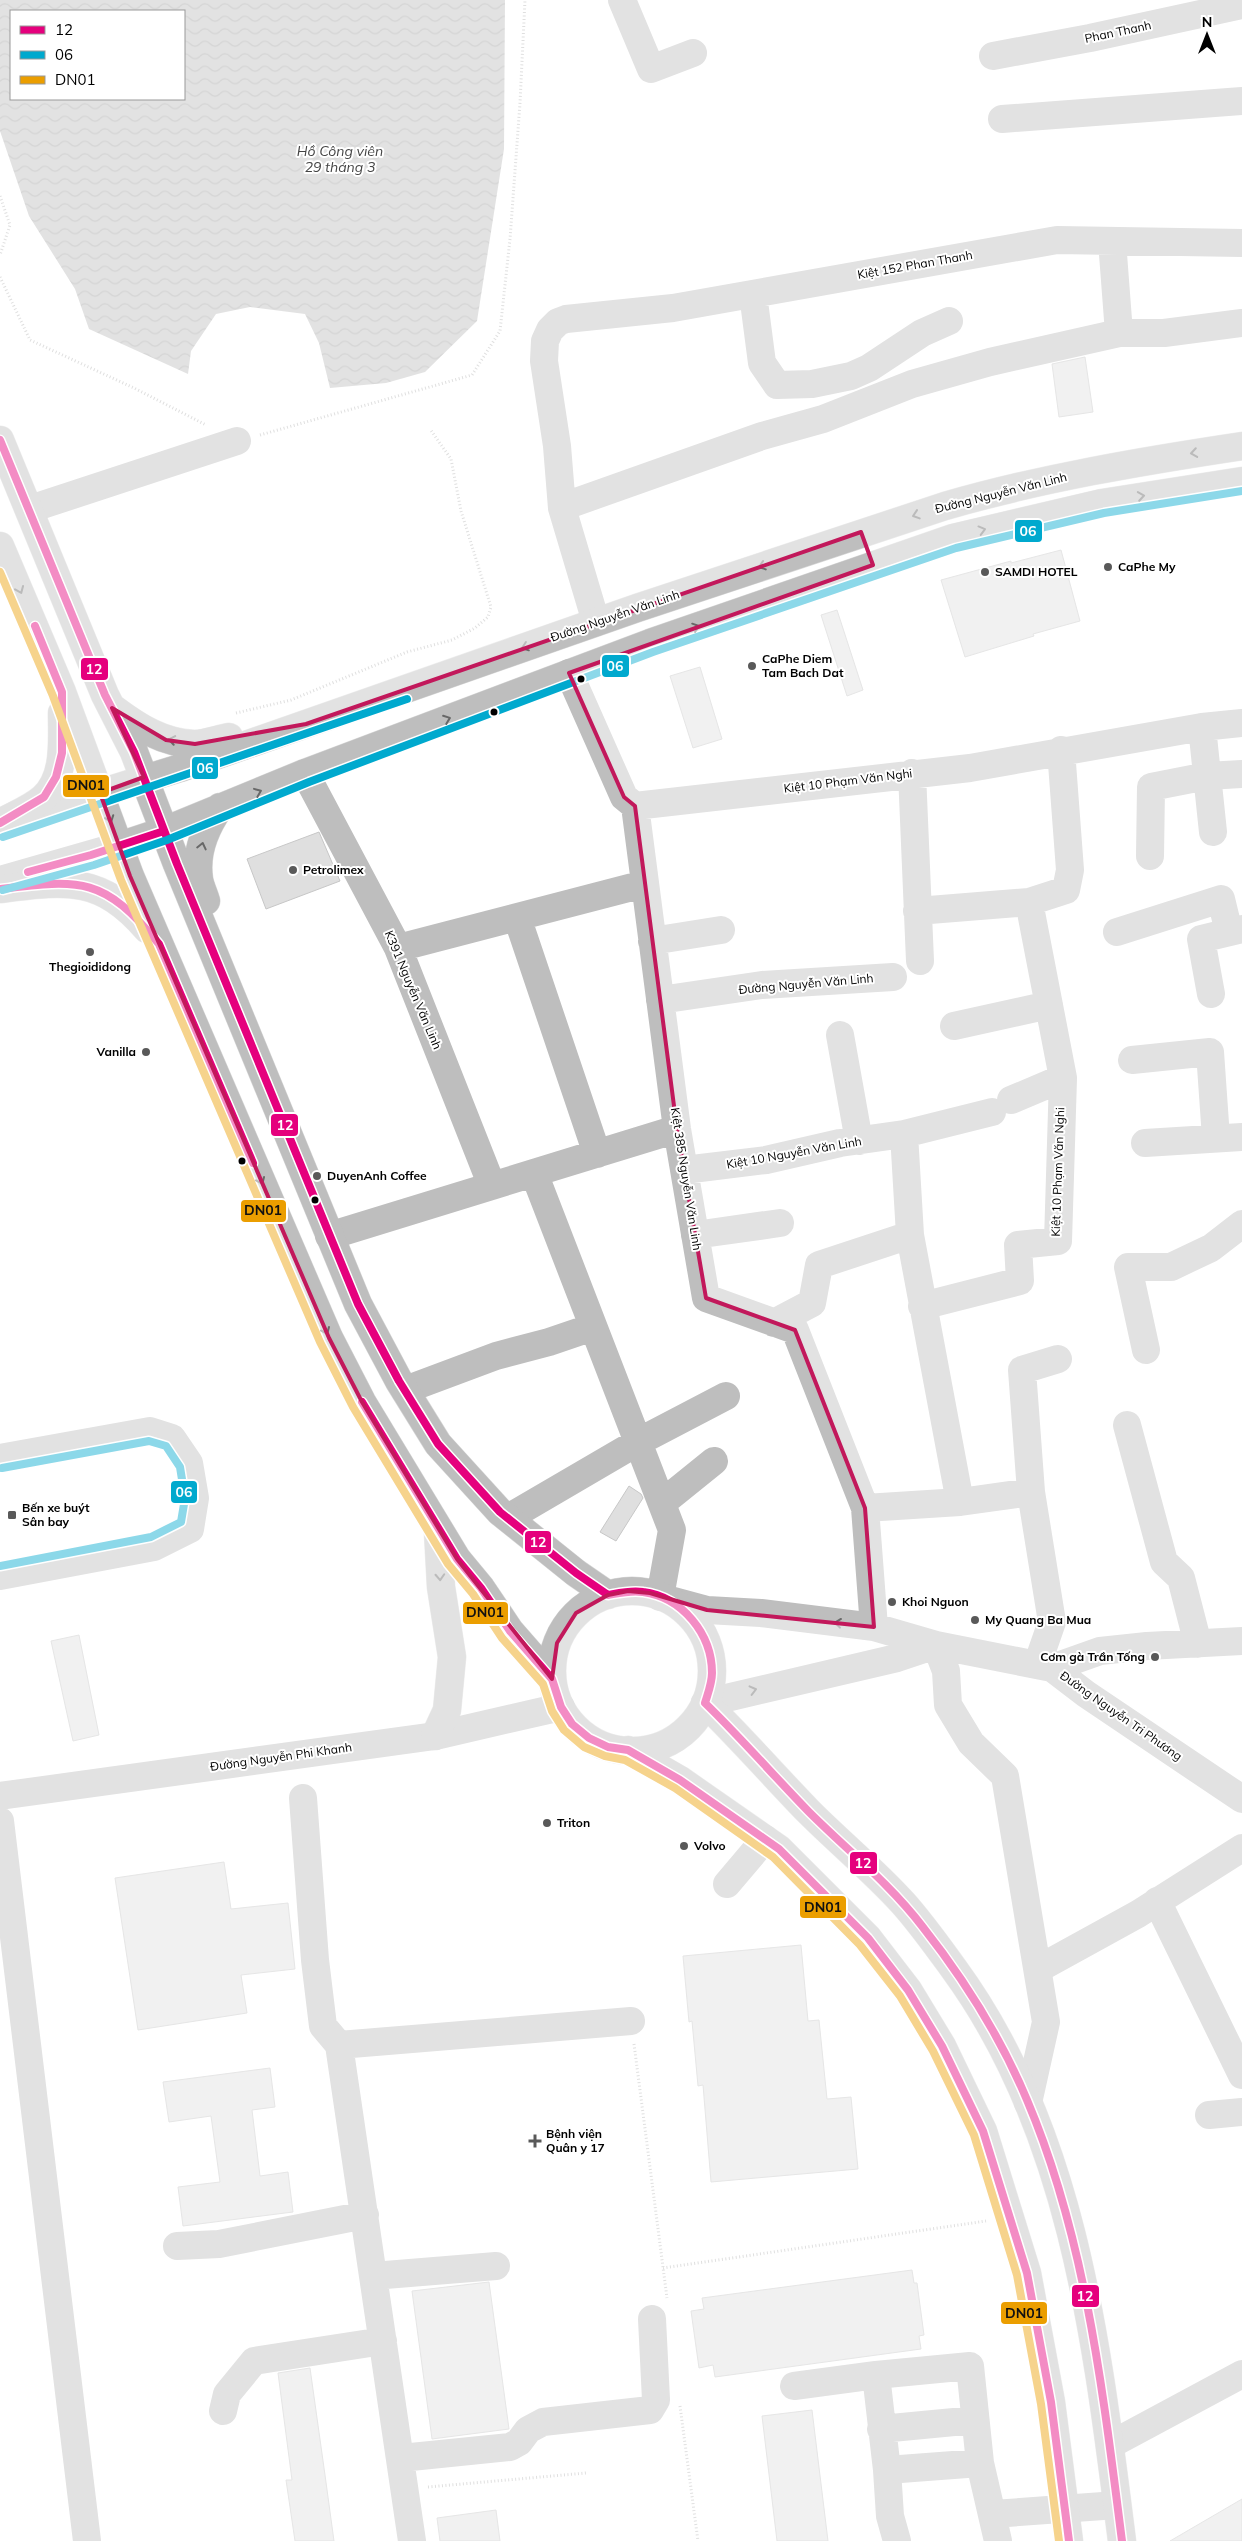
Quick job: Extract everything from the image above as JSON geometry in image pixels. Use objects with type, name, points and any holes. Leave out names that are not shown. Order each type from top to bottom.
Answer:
[{"type":"main road","points":[[622,0],[651,69],[692,53]]},
{"type":"main road","name":"Phan Thanh","points":[[993,56],[1090,38],[1242,5]]},
{"type":"main road","points":[[1002,119],[1242,101]]},
{"type":"main road","name":"Kiệt 152 Phan Thanh","points":[[596,622],[562,507],[557,446],[544,361],[545,341],[550,330],[558,322],[566,319],[673,308],[1057,240],[1242,243]]},
{"type":"main road","points":[[1112,241],[1119,333]]},
{"type":"main road","points":[[753,294],[762,363],[777,385],[812,384],[851,376],[869,368],[922,333],[948,322]]},
{"type":"main road","points":[[562,507],[762,436],[823,419],[912,384],[990,362],[1119,333],[1164,333],[1242,323]]},
{"type":"main road","points":[[0,440],[112,708],[144,777],[358,1304],[405,1390],[438,1444],[508,1518],[576,1573],[608,1595]]},
{"type":"main road","points":[[30,509],[236,441]]},
{"type":"main road","name":"Đường Nguyễn Văn Linh","points":[[0,828],[144,777],[180,768],[596,622],[861,532],[995,492],[1121,465],[1242,446]]},
{"type":"main road","points":[[0,880],[119,846],[164,830],[305,773],[650,643],[953,538],[1102,503],[1242,481]]},
{"type":"main road","points":[[861,532],[872,565]]},
{"type":"main road","points":[[0,546],[62,692],[119,846],[329,1338],[362,1402],[457,1559],[481,1588],[510,1631],[552,1679]]},
{"type":"main road","points":[[637,608],[650,643]]},
{"type":"main road","points":[[569,673],[624,797],[635,806]]},
{"type":"main road","points":[[0,823],[44,797],[56,777],[62,753],[62,692]]},
{"type":"main road","points":[[112,708],[138,727],[166,740],[195,744],[267,728],[306,724]]},
{"type":"main road","name":"Kiệt 10 Phạm Văn Nghi","points":[[635,806],[912,773],[970,768],[1061,750],[1202,727],[1242,723]]},
{"type":"main road","points":[[1202,727],[1213,832]]},
{"type":"main road","points":[[917,911],[1029,902],[1066,890],[1070,870],[1061,750]]},
{"type":"main road","name":"K391 Nguyễn Văn Linh","points":[[305,773],[398,948],[492,1186]]},
{"type":"main road","points":[[912,773],[920,961]]},
{"type":"main road","points":[[1150,856],[1151,788],[1207,776],[1242,774]]},
{"type":"main road","name":"Kiệt 385 Nguyễn Văn Linh","points":[[635,806],[677,1129],[706,1298],[795,1330],[865,1508],[874,1627]]},
{"type":"main road","points":[[212,945],[212,922],[198,880],[198,862],[205,831],[220,807]]},
{"type":"main road","points":[[0,889],[66,883],[92,888],[116,899],[137,918],[160,944]]},
{"type":"main road","points":[[398,948],[644,884]]},
{"type":"main road","points":[[1117,932],[1221,899],[1235,931],[1201,939],[1211,994]]},
{"type":"main road","name":"Kiệt 10 Phạm Văn Nghi","points":[[922,1306],[1020,1281],[1018,1245],[1058,1241],[1062,1078],[1029,902]]},
{"type":"main road","points":[[516,917],[597,1154]]},
{"type":"main road","points":[[652,941],[721,930]]},
{"type":"main road","name":"Đường Nguyễn Văn Linh","points":[[660,1000],[762,985],[893,977]]},
{"type":"main road","points":[[954,1026],[1048,1006]]},
{"type":"main road","points":[[840,1035],[858,1141]]},
{"type":"main road","points":[[1132,1060],[1210,1052],[1229,1138],[1145,1143]]},
{"type":"main road","name":"Kiệt 10 Nguyễn Văn Linh","points":[[684,1170],[766,1160],[858,1141],[904,1134],[1002,1106],[1062,1078]]},
{"type":"main road","points":[[329,1236],[677,1129]]},
{"type":"main road","points":[[904,1134],[910,1235],[960,1502]]},
{"type":"main road","points":[[534,1174],[672,1530],[665,1598]]},
{"type":"main road","points":[[695,1235],[780,1224]]},
{"type":"main road","points":[[1146,1350],[1128,1267],[1171,1267],[1211,1248],[1242,1224]]},
{"type":"main road","points":[[774,1323],[812,1303],[820,1265],[910,1235]]},
{"type":"main road","points":[[405,1390],[496,1356],[549,1342],[593,1327]]},
{"type":"main road","points":[[1058,1359],[1022,1370],[1031,1492],[1052,1622],[1044,1666],[1100,1651],[1242,1641]]},
{"type":"main road","points":[[508,1518],[638,1442],[726,1396]]},
{"type":"main road","points":[[1127,1425],[1164,1562],[1181,1578],[1198,1644]]},
{"type":"main road","points":[[0,1458],[150,1431],[172,1438],[189,1463],[195,1498],[190,1529],[154,1547],[0,1576]]},
{"type":"main road","points":[[662,1503],[714,1461]]},
{"type":"main road","points":[[865,1508],[960,1502],[1031,1492]]},
{"type":"main road","points":[[435,1736],[447,1710],[452,1657],[441,1587],[438,1528]]},
{"type":"main road","points":[[628,1591],[650,1593],[665,1598],[688,1614],[702,1631],[710,1652],[712,1674],[706,1702],[692,1723],[674,1738],[652,1748],[628,1750],[608,1747],[589,1738],[572,1724],[561,1707],[552,1679],[552,1661],[557,1643],[565,1627],[576,1613],[591,1602],[608,1595],[628,1591]]},
{"type":"main road","name":"Đường Nguyễn Tri Phương","points":[[665,1598],[707,1610],[761,1613],[874,1627],[936,1645],[1044,1666],[1241,1796]]},
{"type":"main road","points":[[936,1645],[946,1671],[948,1705],[971,1743],[1005,1776],[1046,2022],[1028,2103]]},
{"type":"main road","name":"Đường Nguyễn Tri Phương","points":[[706,1702],[896,1658],[936,1645]]},
{"type":"main road","points":[[706,1702],[808,1811],[903,1904],[955,1970],[1004,2049],[1028,2103],[1058,2186],[1078,2263],[1103,2391],[1122,2541]]},
{"type":"main road","name":"Đường Nguyễn Phi Khanh","points":[[0,1796],[435,1736],[561,1707]]},
{"type":"main road","points":[[628,1750],[680,1780],[765,1839],[820,1889],[868,1938],[908,1990],[964,2088],[983,2132],[1031,2291],[1051,2402],[1069,2541]]},
{"type":"main road","points":[[302,1798],[315,1960],[323,2026],[339,2045],[412,2541]]},
{"type":"main road","points":[[0,1821],[87,2541]]},
{"type":"main road","points":[[727,1884],[765,1839]]},
{"type":"main road","points":[[1038,1970],[1157,1901],[1242,1848]]},
{"type":"main road","points":[[1157,1901],[1242,2075]]},
{"type":"main road","points":[[339,2045],[631,2021]]},
{"type":"main road","points":[[1209,2115],[1242,2112]]},
{"type":"main road","points":[[177,2246],[219,2244],[364,2215]]},
{"type":"main road","points":[[374,2276],[496,2266]]},
{"type":"main road","points":[[401,2458],[510,2447],[519,2442],[528,2430],[543,2422],[650,2410],[656,2400],[660,2313]]},
{"type":"main road","points":[[223,2411],[227,2394],[236,2380],[254,2361],[383,2341]]},
{"type":"main road","points":[[794,2386],[876,2375],[970,2366],[980,2463],[998,2541]]},
{"type":"main road","points":[[1110,2446],[1242,2374]]},
{"type":"main road","points":[[876,2375],[887,2470],[890,2516],[897,2541]]},
{"type":"main road","points":[[882,2429],[975,2420]]},
{"type":"main road","points":[[887,2470],[980,2463]]},
{"type":"main road","points":[[993,2514],[1117,2505]]},
{"type":"path","points":[[0,277],[30,340],[134,388],[236,441],[472,375],[500,331],[510,239],[525,0]]},
{"type":"path","points":[[0,196],[10,225],[0,255]]},
{"type":"path","points":[[234,714],[291,700],[407,652],[452,640],[475,628],[488,617],[491,607],[461,511],[451,459],[430,429]]},
{"type":"path","points":[[631,2021],[663,2268],[660,2313]]},
{"type":"path","points":[[663,2268],[1010,2217]]},
{"type":"path","points":[[680,2404],[698,2541]]},
{"type":"path","points":[[405,2489],[586,2473]]},
{"type":"highlighted area","points":[[861,532],[873,565],[569,673],[624,797],[635,806],[677,1129],[706,1298],[795,1330],[865,1508],[874,1627],[707,1610],[650,1593],[628,1591],[608,1595],[576,1613],[557,1643],[552,1679],[457,1559],[362,1402],[329,1338],[130,876],[100,793],[144,777],[112,708],[166,740],[195,744],[306,724]]},
{"type":"water","name":"Hồ Công viên 29 tháng 3","points":[[0,0],[505,0],[504,149],[477,321],[425,372],[386,383],[330,388],[319,343],[305,314],[250,307],[216,314],[191,351],[188,374],[89,329],[75,289],[29,216],[0,131]]},
{"type":"building","points":[[1085,357],[1093,412],[1059,417],[1052,364]]},
{"type":"building","points":[[1061,550],[1080,621],[1033,634],[1034,636],[965,657],[941,580]]},
{"type":"building","points":[[837,610],[863,690],[847,696],[821,615]]},
{"type":"building","points":[[700,667],[722,739],[693,748],[670,676]]},
{"type":"building","name":"Petrolimex","points":[[319,832],[340,881],[266,909],[247,859]]},
{"type":"building","points":[[629,1486],[641,1494],[643,1498],[616,1541],[600,1532]]},
{"type":"building","points":[[79,1635],[99,1735],[73,1741],[51,1641]]},
{"type":"building","points":[[224,1862],[231,1909],[288,1903],[295,1969],[241,1975],[247,2013],[138,2030],[115,1878]]},
{"type":"building","points":[[801,1945],[808,2021],[819,2020],[827,2099],[851,2097],[858,2169],[711,2182],[703,2085],[698,2086],[692,2021],[689,2022],[683,1956]]},
{"type":"building","points":[[270,2068],[275,2107],[252,2110],[260,2176],[288,2172],[293,2212],[183,2226],[178,2187],[220,2182],[211,2116],[169,2122],[163,2082]]},
{"type":"building","points":[[912,2270],[914,2283],[917,2283],[924,2335],[919,2336],[921,2349],[715,2377],[713,2365],[699,2368],[691,2311],[704,2309],[702,2298]]},
{"type":"building","points":[[489,2282],[509,2429],[432,2439],[412,2291]]},
{"type":"building","points":[[310,2368],[334,2541],[295,2541],[286,2480],[292,2480],[278,2373]]},
{"type":"building","points":[[812,2410],[828,2541],[777,2541],[762,2416]]},
{"type":"building","points":[[1242,2499],[1242,2541],[1170,2541]]},
{"type":"building","points":[[496,2510],[500,2541],[440,2541],[437,2518]]},
{"type":"transit line","name":"12","points":[[0,440],[105,695],[134,752],[177,864],[358,1304],[399,1381],[438,1444],[500,1512],[576,1573],[608,1595],[634,1591],[657,1595],[670,1601],[692,1620],[707,1645],[711,1659],[712,1677],[705,1703],[809,1812],[882,1881],[909,1910],[938,1946],[967,1988],[1006,2054],[1027,2100],[1047,2153],[1064,2207],[1078,2262],[1090,2317],[1099,2373],[1122,2541]]},
{"type":"transit line","name":"06","points":[[3,890],[94,865],[167,840],[309,782],[653,652],[956,548],[1104,513],[1242,491]]},
{"type":"transit line","name":"DN01","points":[[0,572],[53,696],[121,880],[320,1342],[353,1407],[448,1564],[473,1594],[502,1638],[543,1684],[552,1711],[564,1730],[584,1747],[605,1756],[625,1760],[675,1788],[773,1857],[860,1945],[900,1996],[933,2051],[974,2135],[1017,2275],[1041,2404],[1059,2541]]},
{"type":"transit line","name":"12","points":[[0,823],[44,797],[56,777],[62,753],[62,692],[35,626]]},
{"type":"transit line","name":"06","points":[[3,837],[407,699]]},
{"type":"transit line","name":"12","points":[[28,872],[91,855],[164,831]]},
{"type":"transit line","name":"12","points":[[0,889],[52,884],[72,884],[90,888],[106,895],[140,922],[159,944],[253,1163]]},
{"type":"transit line","name":"12","points":[[362,1402],[457,1559],[481,1588],[510,1631],[552,1679],[561,1707],[572,1724],[589,1738],[608,1747],[628,1750],[680,1780],[779,1849],[868,1938],[908,1990],[942,2046],[983,2131],[1027,2273],[1051,2402],[1069,2541]]},
{"type":"transit line","name":"06","points":[[0,1566],[151,1537],[181,1522],[185,1498],[180,1467],[166,1446],[149,1441],[2,1468]]},
{"type":"place","name":"CaPhe My","points":[[1108,567]]},
{"type":"place","name":"SAMDI HOTEL","points":[[985,572]]},
{"type":"place","name":"CaPhe Diem Tam Bach Dat","points":[[752,666]]},
{"type":"place","name":"Petrolimex","points":[[293,870]]},
{"type":"place","name":"Thegioididong","points":[[90,952]]},
{"type":"place","name":"Vanilla","points":[[146,1052]]},
{"type":"place","name":"DuyenAnh Coffee","points":[[317,1176]]},
{"type":"place","name":"Bến xe buýt Sân bay","points":[[12,1515]]},
{"type":"place","name":"Khoi Nguon","points":[[892,1602]]},
{"type":"place","name":"My Quang Ba Mua","points":[[975,1620]]},
{"type":"place","name":"Cơm gà Trần Tống","points":[[1155,1657]]},
{"type":"place","name":"Triton","points":[[547,1823]]},
{"type":"place","name":"Volvo","points":[[684,1846]]},
{"type":"place","name":"Bệnh viện Quân y 17","points":[[535,2141]]}]
